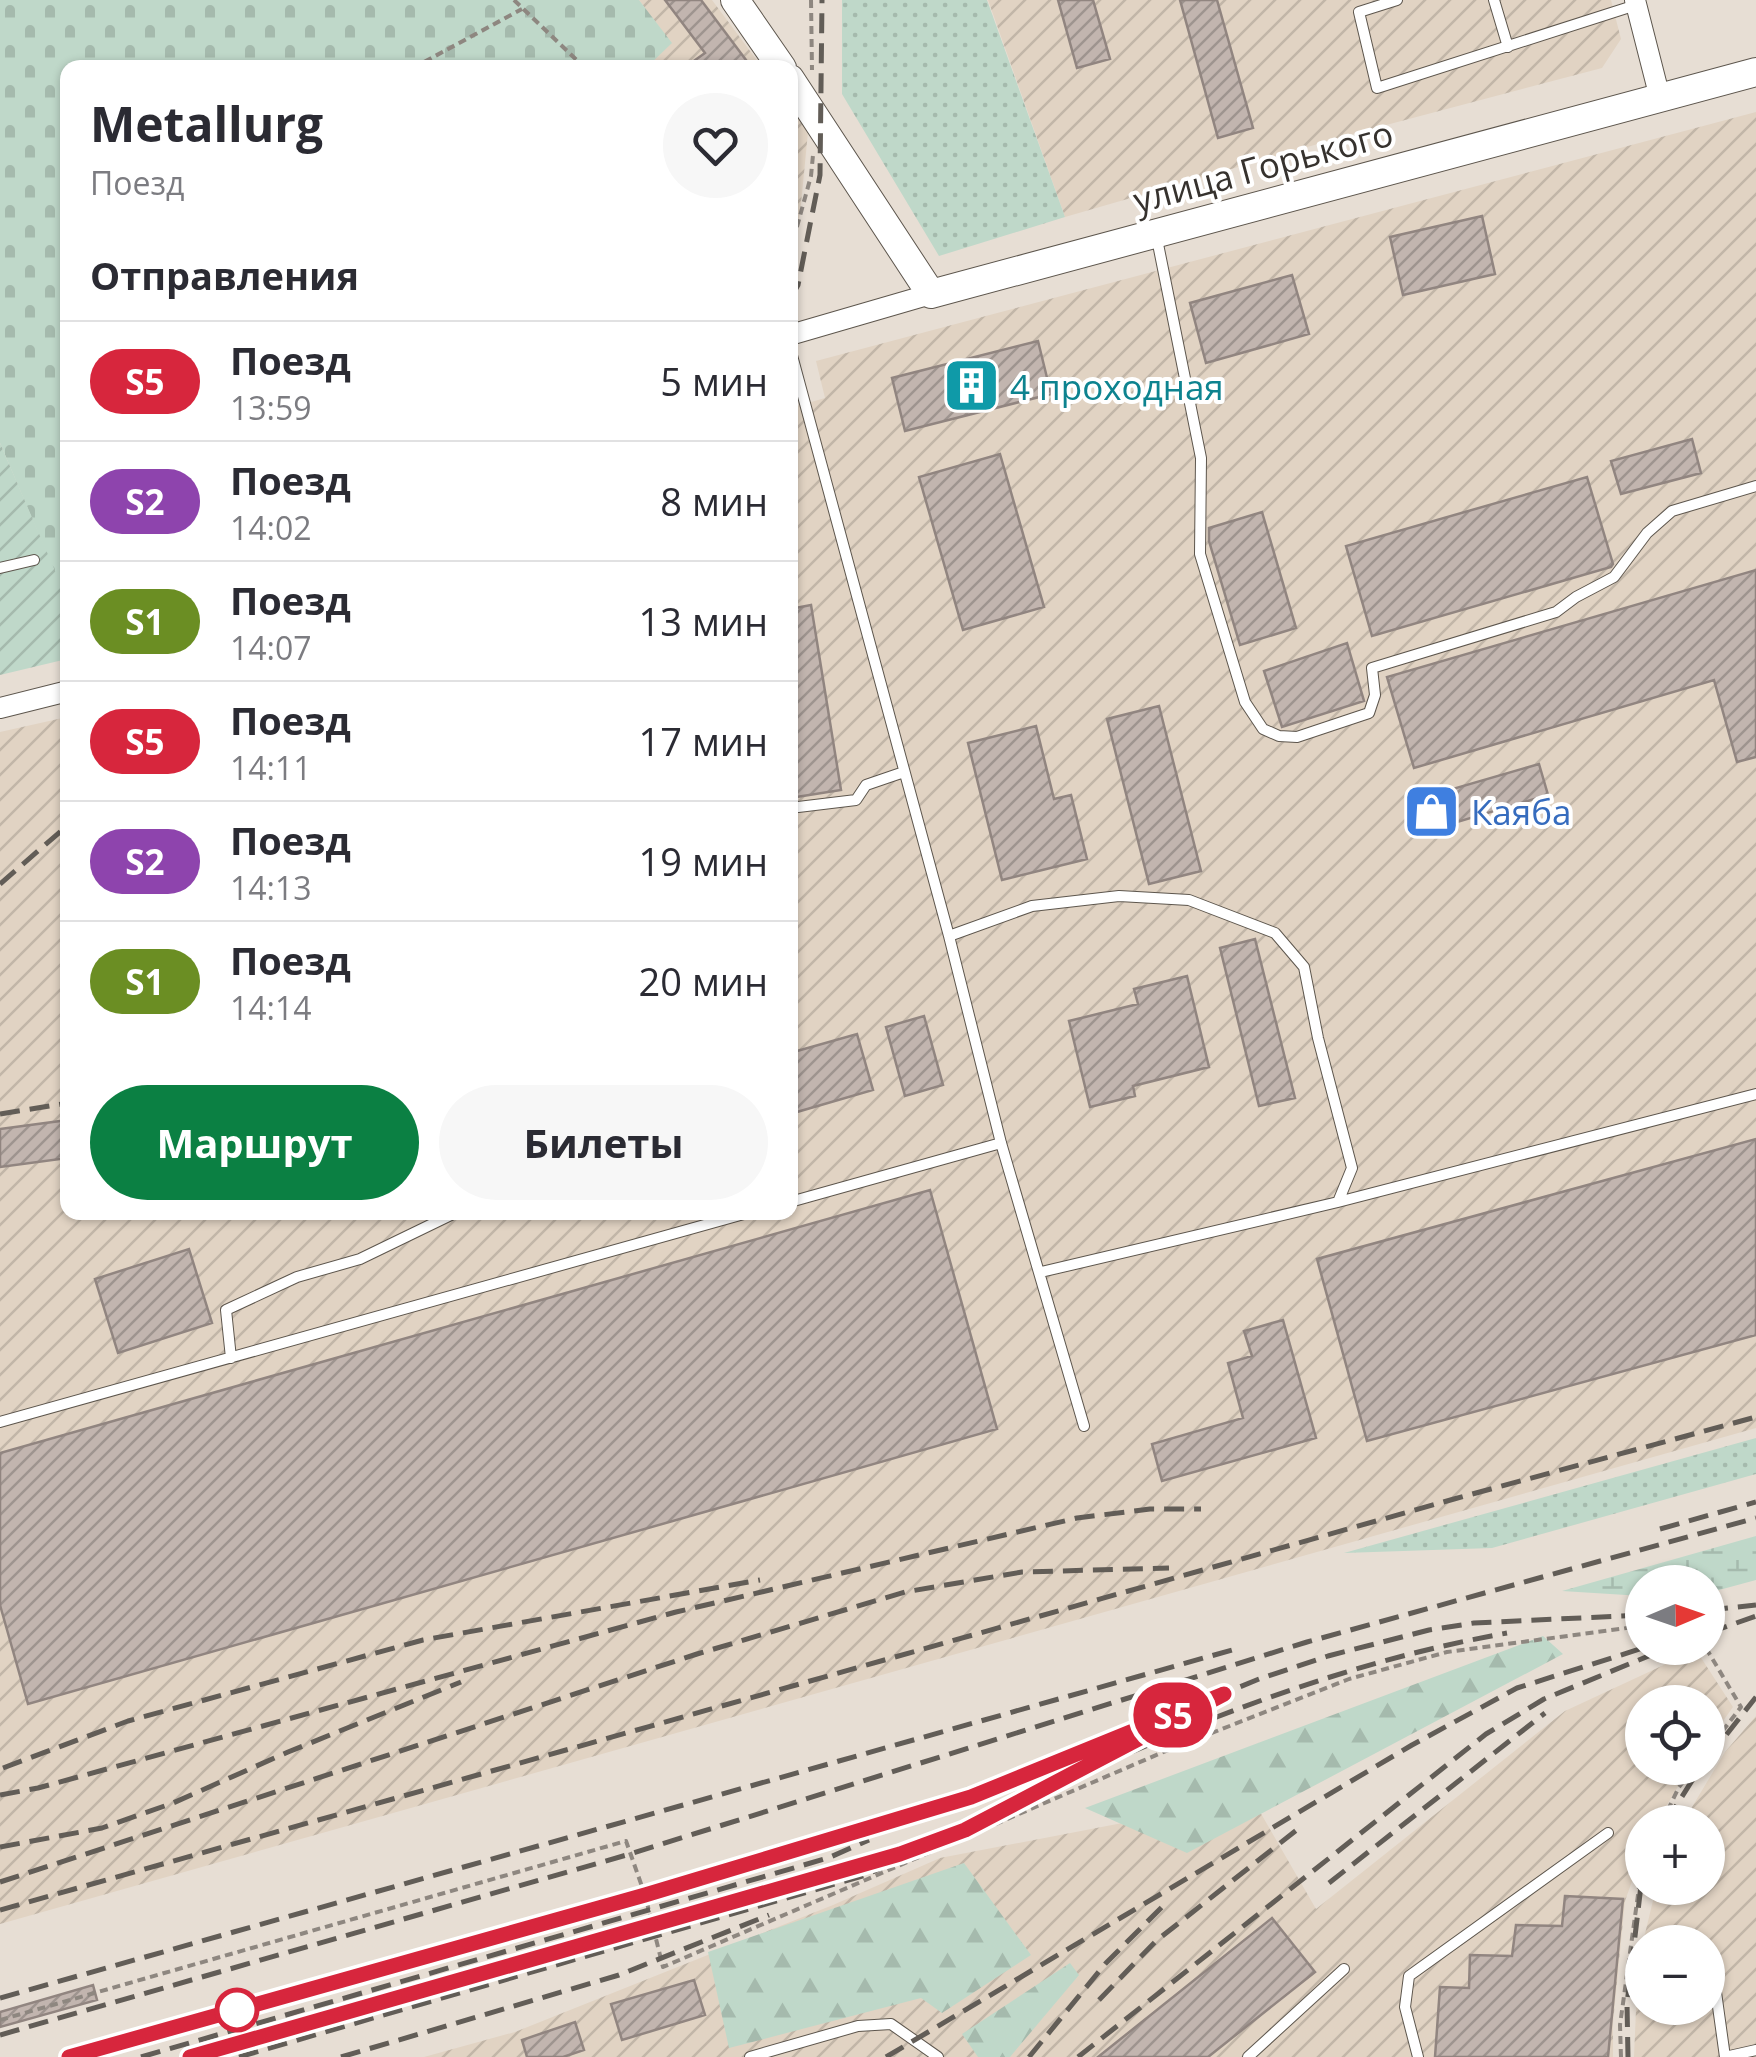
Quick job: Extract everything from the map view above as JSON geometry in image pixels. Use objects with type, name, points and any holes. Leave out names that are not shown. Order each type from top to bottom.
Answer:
[{"type":"main road","points":[[735,0],[776,60]]},
{"type":"main road","name":"улица Горького","points":[[931,294],[1756,72]]},
{"type":"main road","points":[[798,90],[931,294]]},
{"type":"street","points":[[1635,2],[1660,98]]},
{"type":"street","name":"улица Горького","points":[[798,333],[931,294]]},
{"type":"street","points":[[0,708],[60,693]]},
{"type":"lane","points":[[1397,0],[1359,12],[1377,88],[1635,2]]},
{"type":"lane","points":[[1494,0],[1508,47]]},
{"type":"lane","points":[[1156,234],[1202,458],[1200,554],[1245,702],[1262,729],[1279,736],[1296,736],[1369,713],[1375,695],[1372,668],[1556,612],[1576,596],[1614,577],[1648,533],[1672,511],[1756,486]]},
{"type":"lane","points":[[798,378],[1002,1142],[1084,1426]]},
{"type":"lane","points":[[0,568],[34,560]]},
{"type":"lane","points":[[798,807],[856,800],[866,784],[904,772]]},
{"type":"lane","points":[[950,936],[1032,906],[1119,896],[1189,900],[1274,933],[1304,967],[1352,1168],[1338,1202]]},
{"type":"lane","points":[[1041,1272],[1338,1202],[1756,1094]]},
{"type":"lane","points":[[798,1200],[1002,1142]]},
{"type":"lane","points":[[230,1358],[226,1310],[296,1277],[360,1259],[440,1220]]},
{"type":"lane","points":[[0,1422],[722,1220]]},
{"type":"lane","points":[[1418,2057],[1405,2007],[1409,1976],[1608,1833]]},
{"type":"lane","points":[[1248,2057],[1344,1970]]},
{"type":"lane","points":[[750,2057],[858,2026],[892,2024],[933,2055]]},
{"type":"lane","points":[[1720,2025],[1724,2057],[1756,2050]]},
{"type":"path","points":[[514,0],[576,60]]},
{"type":"path","points":[[428,60],[522,9]]},
{"type":"path","points":[[0,2020],[626,1841],[645,1895],[663,1967],[1162,1753],[1349,1679],[1447,1652],[1625,1628]]},
{"type":"path","points":[[1716,1665],[1741,1707],[1725,1728]]},
{"type":"path","points":[[1621,2057],[1620,2025],[1637,1905]]},
{"type":"shaded area","points":[[639,0],[712,0],[757,60],[653,60],[671,43]]},
{"type":"shaded area","points":[[988,0],[1611,0],[1621,39],[1602,68],[1356,133],[1065,217]]},
{"type":"shaded area","points":[[1756,112],[1756,1428],[0,1924],[0,732],[60,719],[60,1220],[798,1220],[798,406],[825,398],[816,361]]},
{"type":"shaded area","points":[[798,118],[808,132],[798,224]]},
{"type":"shaded area","points":[[1664,1665],[1706,1665],[1719,1685],[1625,1685],[1625,1785],[1679,1785],[1667,1805],[1625,1805],[1625,1901],[1613,2057],[424,2057],[515,2032],[940,1858],[1252,1798],[1316,1909],[1565,1711]]},
{"type":"shaded area","points":[[1725,1695],[1733,1707],[1725,1718]]},
{"type":"shaded area","points":[[1756,1716],[1756,2057],[1634,2057],[1635,2025],[1725,2025],[1725,1925],[1647,1925],[1652,1905],[1725,1905],[1725,1805],[1693,1805],[1705,1785],[1725,1785],[1725,1752]]},
{"type":"green space","points":[[0,0],[639,0],[672,43],[654,60],[60,60],[60,584],[0,443]]},
{"type":"green space","points":[[842,0],[987,0],[1065,217],[939,256],[842,94]]},
{"type":"green space","points":[[0,443],[60,582],[60,661],[0,675]]},
{"type":"green space","points":[[1756,1438],[1756,1474],[1492,1548],[1344,1553]]},
{"type":"green space","points":[[1756,1536],[1756,1580],[1725,1588],[1725,1565],[1654,1565]]},
{"type":"green space","points":[[1625,1573],[1625,1595],[1562,1591]]},
{"type":"green space","points":[[1543,1636],[1563,1654],[1187,1853],[1085,1808]]},
{"type":"green space","points":[[964,1863],[1031,1955],[942,2013],[921,1998],[729,2048],[708,1952]]},
{"type":"green space","points":[[1070,1963],[1079,1975],[1010,2057],[978,2057],[962,2034]]},
{"type":"building","points":[[665,0],[701,0],[746,60],[695,60],[705,53]]},
{"type":"building","points":[[1058,0],[1093,0],[1110,59],[1077,68]]},
{"type":"building","points":[[1180,0],[1217,0],[1253,128],[1218,138]]},
{"type":"building","points":[[1482,216],[1495,274],[1403,295],[1390,237]]},
{"type":"building","points":[[1292,275],[1309,334],[1206,363],[1190,303]]},
{"type":"building","name":"4 проходная","points":[[1038,341],[1051,394],[905,431],[892,378]]},
{"type":"building","points":[[1692,439],[1701,473],[1621,494],[1611,461]]},
{"type":"building","points":[[1000,454],[1044,607],[963,630],[919,477]]},
{"type":"building","points":[[1587,477],[1611,567],[1372,636],[1346,546]]},
{"type":"building","points":[[1262,512],[1296,628],[1240,645],[1209,541],[1209,528]]},
{"type":"building","points":[[1756,570],[1756,757],[1737,762],[1714,680],[1414,768],[1387,677]]},
{"type":"building","points":[[811,605],[841,790],[798,797],[798,607]]},
{"type":"building","points":[[1347,643],[1364,701],[1282,727],[1264,671]]},
{"type":"building","points":[[1159,706],[1201,871],[1149,884],[1107,719]]},
{"type":"building","points":[[1036,726],[1054,799],[1071,795],[1087,859],[1002,880],[968,743]]},
{"type":"building","points":[[1539,764],[1548,795],[1427,831],[1418,799]]},
{"type":"building","points":[[1255,939],[1295,1098],[1259,1106],[1220,948]]},
{"type":"building","points":[[1187,976],[1209,1067],[1133,1086],[1135,1096],[1090,1107],[1069,1021],[1138,1004],[1134,989]]},
{"type":"building","points":[[924,1016],[943,1085],[905,1096],[886,1027]]},
{"type":"building","points":[[857,1034],[873,1090],[798,1112],[798,1051]]},
{"type":"building","points":[[60,1121],[60,1159],[0,1167],[0,1129]]},
{"type":"building","points":[[1756,1139],[1756,1335],[1367,1441],[1317,1259]]},
{"type":"building","points":[[930,1190],[997,1429],[28,1704],[0,1605],[0,1453]]},
{"type":"building","points":[[189,1249],[212,1323],[118,1353],[95,1279]]},
{"type":"building","points":[[1283,1320],[1316,1438],[1162,1481],[1152,1444],[1243,1418],[1228,1363],[1252,1356],[1244,1331]]},
{"type":"building","points":[[1565,1896],[1623,1899],[1608,2057],[1435,2057],[1440,1987],[1469,1988],[1470,1955],[1512,1956],[1516,1925],[1562,1926]]},
{"type":"building","points":[[1272,1918],[1315,1972],[1208,2057],[1098,2057]]},
{"type":"building","points":[[694,1980],[705,2015],[622,2040],[611,2004]]},
{"type":"building","points":[[93,1985],[97,2000],[0,2027],[0,2012]]},
{"type":"building","points":[[575,2022],[584,2050],[563,2057],[527,2057],[522,2040]]},
{"type":"railway","points":[[798,285],[820,175],[822,0]]},
{"type":"railway","points":[[0,884],[60,832]]},
{"type":"railway","points":[[0,1114],[60,1104]]},
{"type":"railway","points":[[0,1910],[1756,1417]]},
{"type":"railway","points":[[1660,1529],[1756,1502]]},
{"type":"railway","points":[[0,1795],[38,1788],[676,1612],[1077,1518],[1150,1509],[1201,1509]]},
{"type":"railway","points":[[0,2035],[630,1854],[1307,1642],[1756,1518]]},
{"type":"railway","points":[[0,1882],[697,1654],[905,1592],[1022,1572],[1169,1568]]},
{"type":"railway","points":[[3,1768],[128,1721],[423,1640],[760,1580]]},
{"type":"railway","points":[[1725,1608],[1756,1605]]},
{"type":"railway","points":[[69,2057],[645,1895],[971,1797],[1259,1679],[1328,1656],[1429,1630],[1474,1623],[1625,1616]]},
{"type":"railway","points":[[1725,1627],[1756,1616]]},
{"type":"railway","points":[[1104,1764],[1302,1686],[1403,1656],[1507,1633]]},
{"type":"railway","points":[[0,1998],[1232,1650]]},
{"type":"railway","points":[[886,2057],[1412,1745],[1517,1688],[1625,1654]]},
{"type":"railway","points":[[1078,2057],[1486,1734],[1544,1699],[1627,1665]]},
{"type":"railway","points":[[0,1847],[102,1828],[173,1803],[461,1682]]},
{"type":"railway","points":[[1725,1736],[1756,1697]]},
{"type":"railway","points":[[1329,1883],[1545,1713]]},
{"type":"railway","points":[[239,2057],[866,1875],[965,1830],[1113,1752]]},
{"type":"railway","points":[[1677,1805],[1689,1785]]},
{"type":"railway","points":[[1099,2000],[1156,1941],[1303,1825]]},
{"type":"railway","points":[[141,2057],[828,1858],[869,1840]]},
{"type":"railway","points":[[1029,2057],[1106,1963],[1166,1903]]},
{"type":"railway","points":[[1628,2057],[1627,2004],[1639,1905]]},
{"type":"railway","points":[[341,2057],[619,1975],[769,1915]]},
{"type":"train","name":"S5","points":[[69,2057],[645,1895],[971,1797],[1224,1694],[965,1830],[900,1854],[190,2057]]},
{"type":"place","name":"4 проходная","points":[[971,386]]},
{"type":"place","name":"Каяба","points":[[1432,811]]}]
